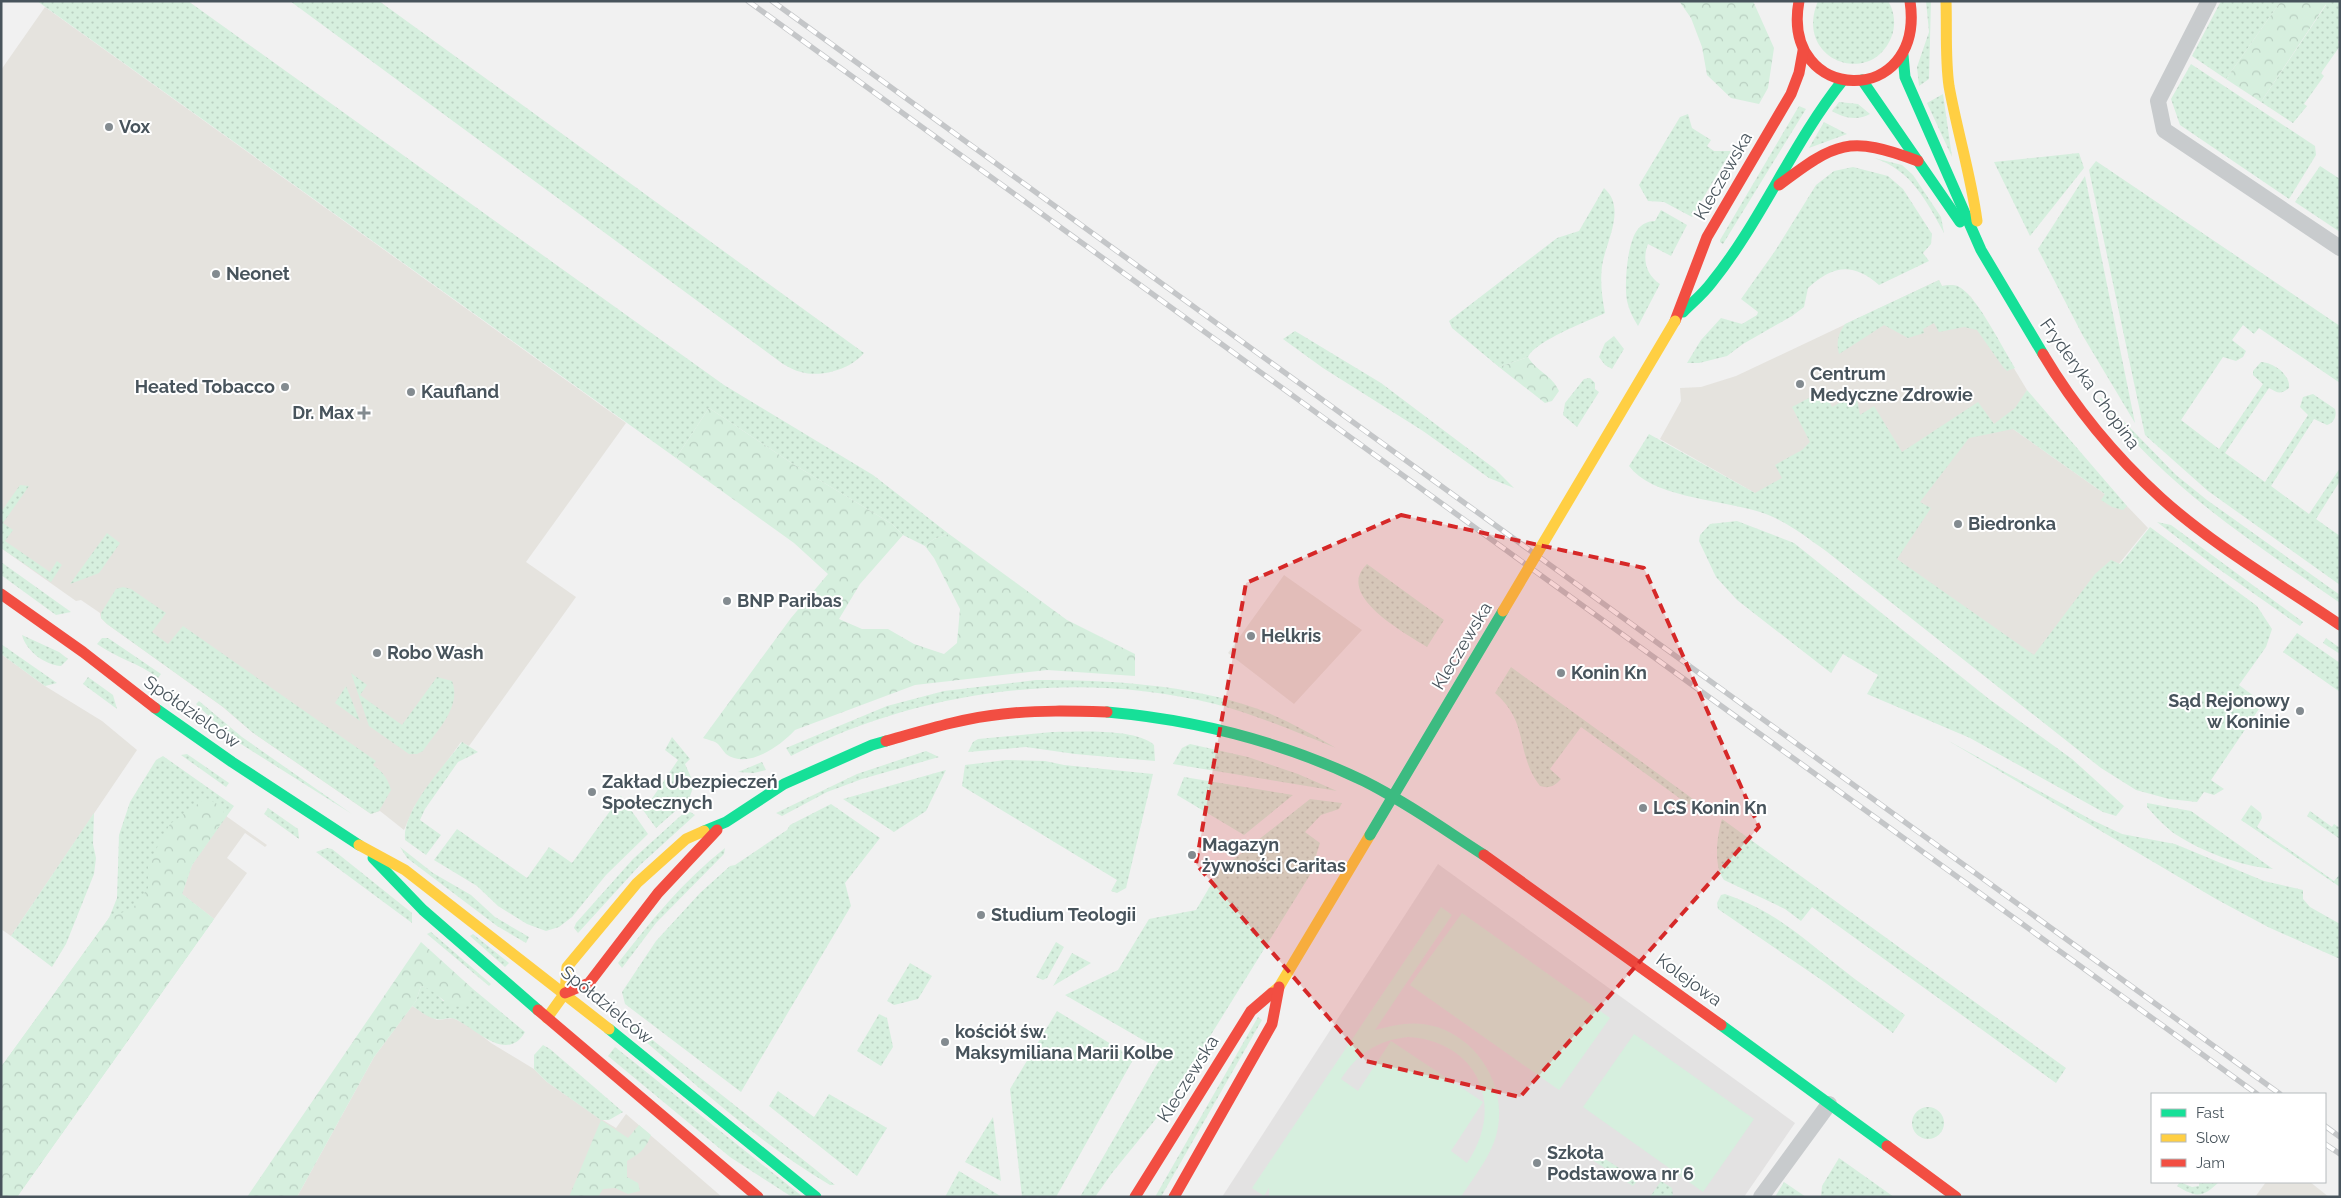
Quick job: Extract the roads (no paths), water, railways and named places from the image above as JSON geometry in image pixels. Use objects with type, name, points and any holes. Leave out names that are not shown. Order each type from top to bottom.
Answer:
[{"type":"street","points":[[1794,4],[1797,38],[1803,51],[1813,64],[1827,74],[1843,80],[1862,80],[1882,74],[1902,56],[1910,42],[1913,28],[1913,13],[1910,1]]},
{"type":"street","points":[[1946,1],[1948,83],[1961,146],[1972,183],[1981,250]]},
{"type":"street","points":[[2209,2],[2158,101],[2164,130],[2340,248]]},
{"type":"street","name":"Kleczewska","points":[[1174,1197],[1272,1024],[1279,988],[1675,321],[1707,237],[1791,94],[1799,73],[1803,51]]},
{"type":"street","name":"Fryderyka Chopina","points":[[1902,56],[1905,78],[1981,250]]},
{"type":"street","name":"Kleczewska","points":[[1675,321],[1716,278],[1772,190],[1818,111],[1843,80]]},
{"type":"street","name":"Fryderyka Chopina","points":[[1862,80],[1918,161],[1938,195],[1981,250],[2050,364],[2091,422],[2124,461],[2161,498],[2212,538],[2340,625]]},
{"type":"street","points":[[1772,190],[1818,156],[1839,146],[1874,146],[1918,161]]},
{"type":"street","name":"Spółdzielców","points":[[1,594],[83,652],[134,693],[232,762],[368,851],[405,870],[565,993],[816,1197]]},
{"type":"street","name":"Kolejowa","points":[[726,822],[784,784],[872,745],[949,723],[1002,714],[1042,711],[1108,712],[1147,716],[1229,731],[1306,756],[1365,782],[1496,863],[1956,1197]]},
{"type":"street","points":[[565,993],[589,983],[658,893],[726,822]]},
{"type":"street","points":[[547,1018],[565,993],[567,966],[637,883],[686,839],[726,822]]},
{"type":"street","name":"Spółdzielców","points":[[368,851],[396,885],[547,1018],[755,1196]]},
{"type":"street","name":"Kleczewska","points":[[1135,1197],[1251,1011],[1279,988]]},
{"type":"street","points":[[1761,1197],[1829,1104]]},
{"type":"railway","points":[[748,1],[2256,1093]]},
{"type":"railway","points":[[772,1],[2279,1093]]},
{"type":"railway","points":[[2326,1127],[2340,1137]]},
{"type":"railway","points":[[2326,1145],[2340,1154]]},
{"type":"place","name":"Vox","points":[[109,127]]},
{"type":"place","name":"Neonet","points":[[216,274]]},
{"type":"place","name":"Centrum Medyczne Zdrowie","points":[[1800,384]]},
{"type":"place","name":"Heated Tobacco","points":[[285,387]]},
{"type":"place","name":"Kaufland","points":[[411,392]]},
{"type":"place","name":"Dr. Max","points":[[364,413]]},
{"type":"place","name":"Biedronka","points":[[1958,524]]},
{"type":"place","name":"BNP Paribas","points":[[727,601]]},
{"type":"place","name":"Helkris","points":[[1251,636]]},
{"type":"place","name":"Robo Wash","points":[[377,653]]},
{"type":"place","name":"Konin Kn","points":[[1561,673]]},
{"type":"place","name":"Sąd Rejonowy w Koninie","points":[[2300,711]]},
{"type":"place","name":"Zakład Ubezpieczeń Społecznych","points":[[592,792]]},
{"type":"place","name":"LCS Konin Kn","points":[[1643,808]]},
{"type":"place","name":"Magazyn żywności Caritas","points":[[1192,855]]},
{"type":"place","name":"Studium Teologii","points":[[981,915]]},
{"type":"place","name":"kościół św. Maksymiliana Marii Kolbe","points":[[945,1042]]},
{"type":"place","name":"Szkoła Podstawowa nr 6","points":[[1537,1163]]}]
